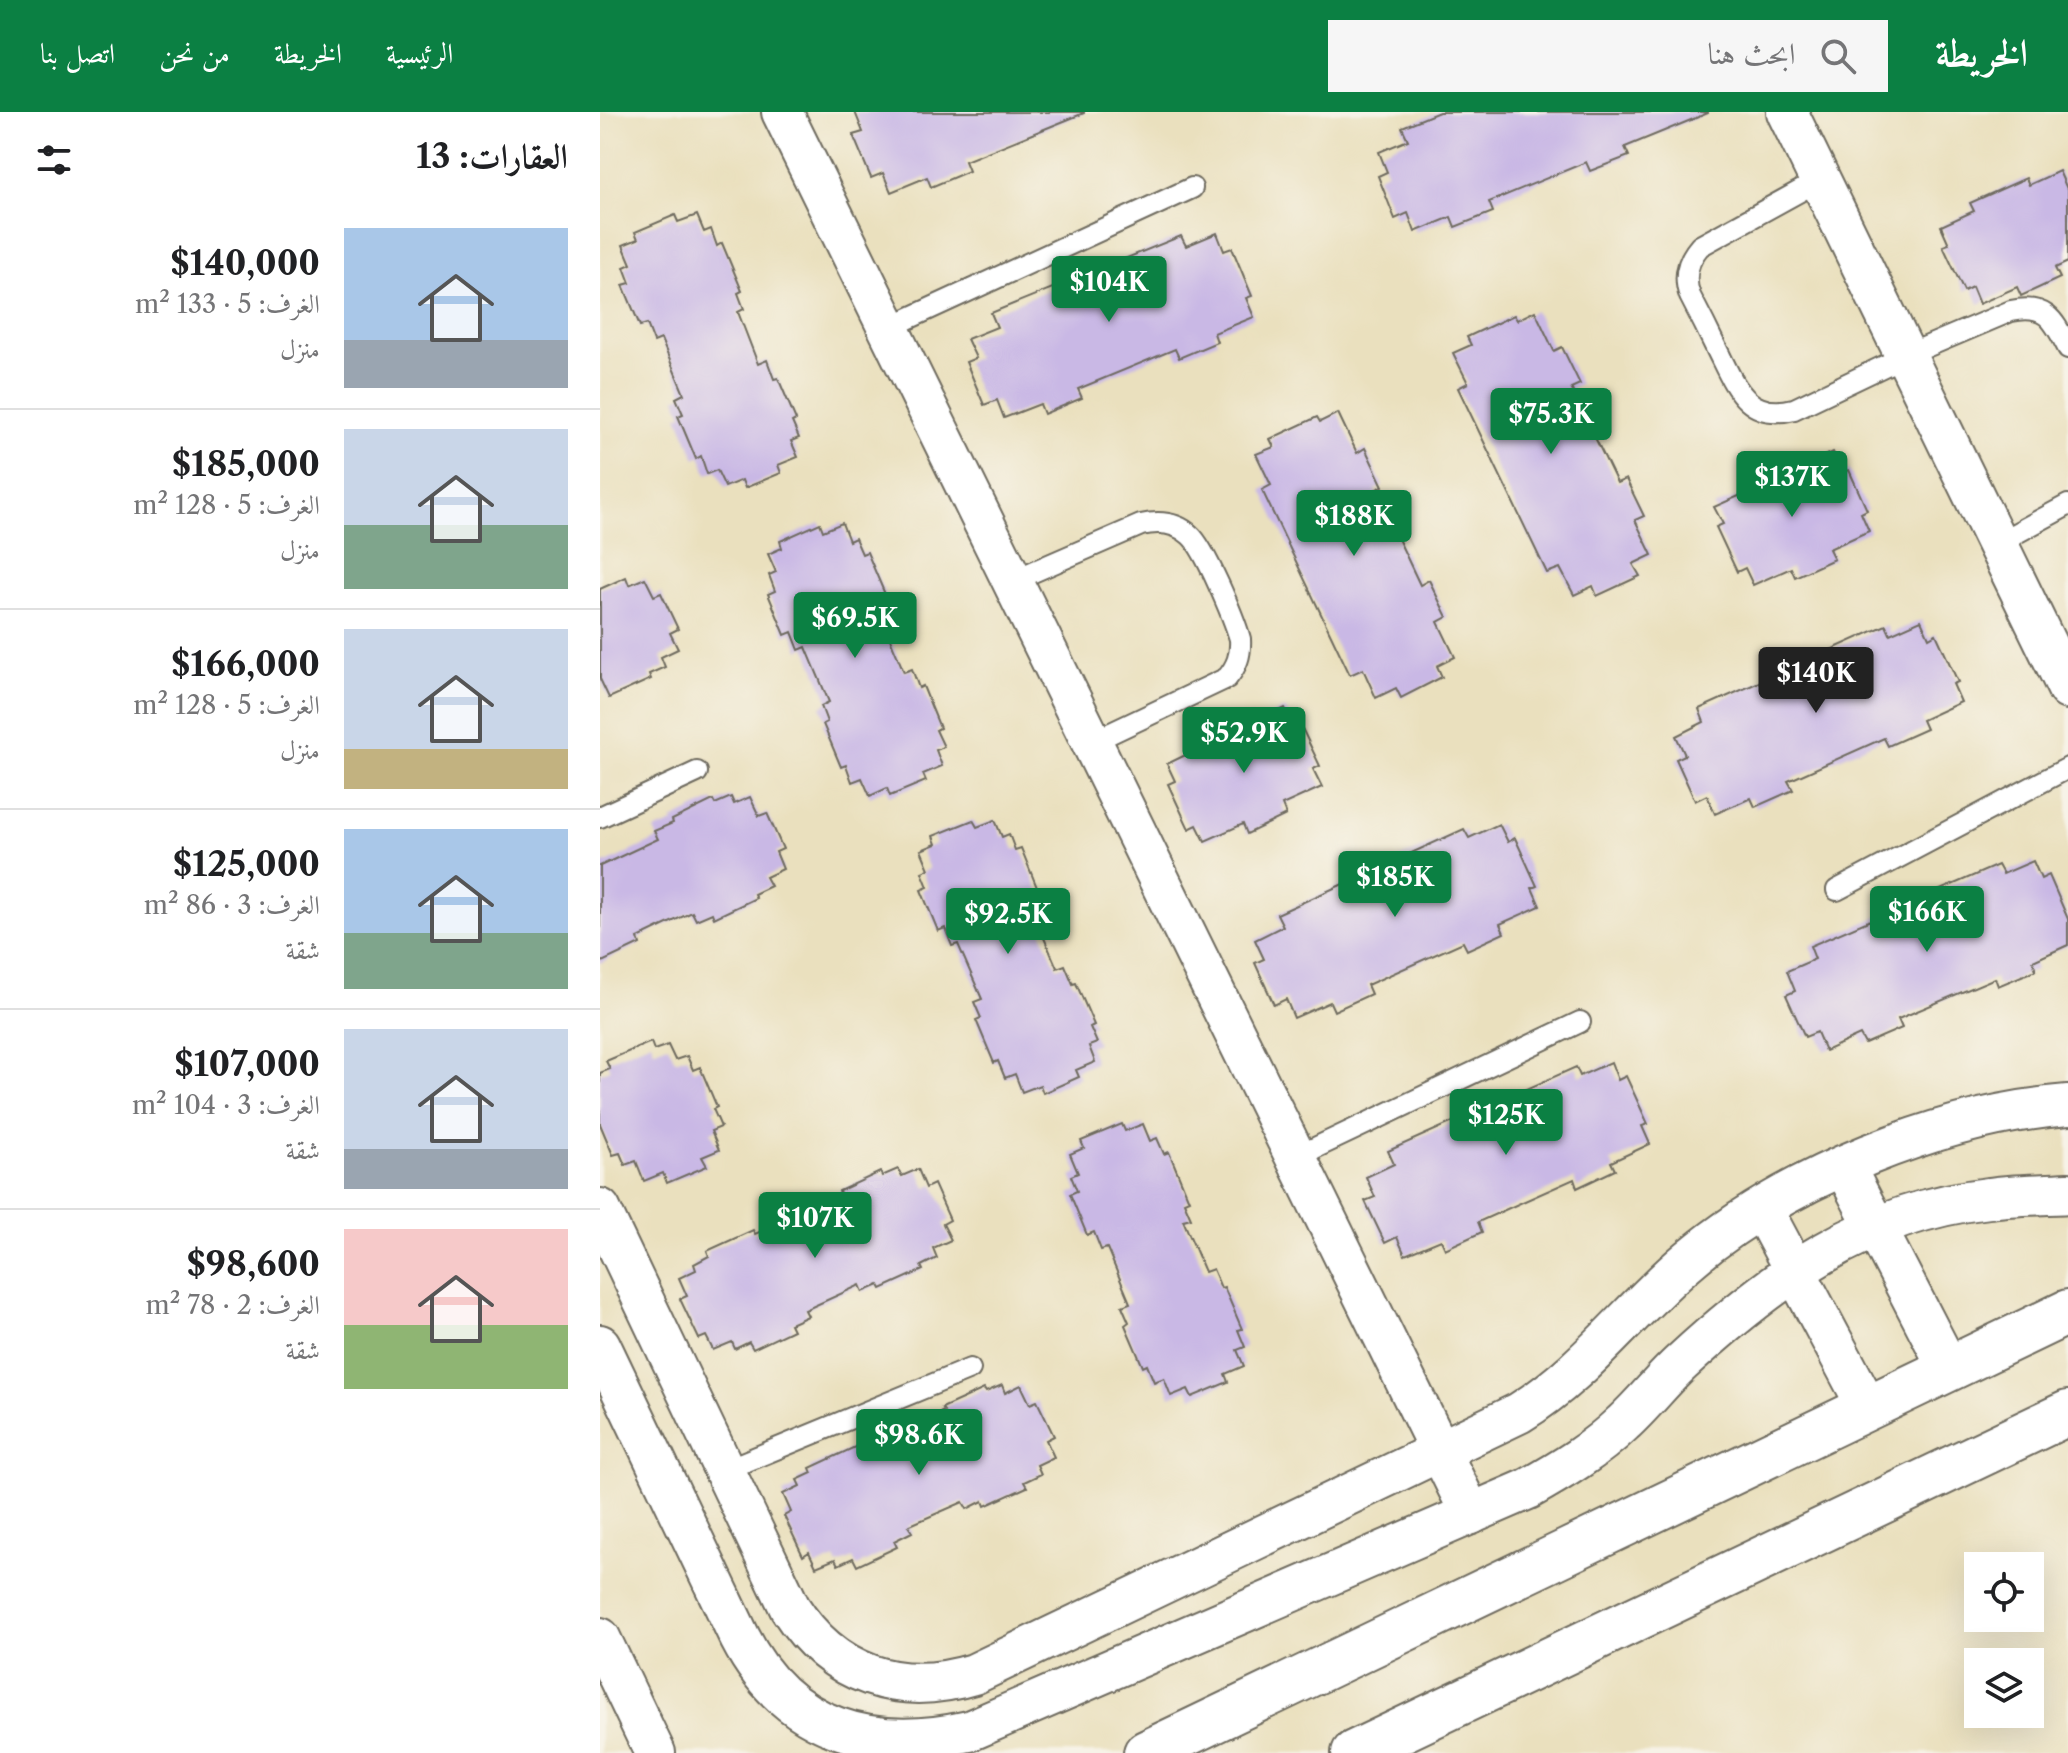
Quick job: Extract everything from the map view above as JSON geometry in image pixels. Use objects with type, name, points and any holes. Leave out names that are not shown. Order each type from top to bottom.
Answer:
[{"type":"street","points":[[782,112],[1471,1514]]},
{"type":"street","points":[[1787,112],[2068,689]]},
{"type":"street","points":[[600,1209],[790,1608],[811,1636],[838,1660],[859,1671],[905,1683],[928,1684],[974,1674],[1539,1401],[1692,1257],[1762,1209],[1844,1166],[1939,1130],[1988,1117],[2068,1105]]},
{"type":"street","points":[[1844,1166],[1949,1369]]},
{"type":"street","points":[[600,1345],[753,1663],[769,1685],[789,1704],[836,1732],[862,1740],[916,1744],[943,1740],[969,1731],[1528,1489],[1594,1448],[1727,1322],[1794,1270],[1847,1240],[1912,1215],[1989,1197],[2068,1193]]},
{"type":"street","points":[[1762,1209],[1868,1408]]},
{"type":"street","points":[[1146,1753],[2068,1312]]},
{"type":"street","points":[[1354,1753],[2068,1413]]},
{"type":"street","points":[[600,1638],[655,1753]]},
{"type":"lane","points":[[1820,180],[1700,246],[1688,264],[1686,286],[1690,296],[1737,391],[1756,407],[1769,411],[1794,409],[1907,355],[2023,308],[2036,309],[2053,320],[2068,348]]},
{"type":"lane","points":[[888,328],[1192,188]]},
{"type":"lane","points":[[1996,544],[2068,505]]},
{"type":"lane","points":[[1012,581],[1154,522],[1179,527],[1198,545],[1240,639],[1241,649],[1234,670],[1227,678],[1092,742]]},
{"type":"lane","points":[[1837,890],[2068,768]]},
{"type":"lane","points":[[600,817],[697,772]]},
{"type":"lane","points":[[1296,1157],[1580,1022]]},
{"type":"lane","points":[[725,1470],[970,1369]]},
{"type":"building","points":[[855,112],[1084,113],[965,161],[969,171],[931,187],[927,177],[891,192],[883,173],[871,178],[853,135],[863,132]]},
{"type":"building","points":[[1439,112],[1708,113],[1625,147],[1629,156],[1590,171],[1586,162],[1489,202],[1493,212],[1455,227],[1451,217],[1415,232],[1408,213],[1395,219],[1378,176],[1387,172],[1379,152],[1408,140],[1402,127]]},
{"type":"building","points":[[2059,171],[2068,191],[2068,262],[2055,268],[2060,278],[2021,296],[2017,287],[1979,304],[1972,287],[1964,291],[1943,246],[1949,244],[1941,226],[1974,211],[1970,203],[2026,178],[2029,185]]},
{"type":"building","points":[[675,215],[678,222],[697,215],[704,232],[711,229],[717,246],[722,243],[742,291],[738,293],[744,309],[738,312],[758,364],[767,360],[796,420],[792,422],[799,438],[791,441],[798,457],[778,465],[781,473],[745,488],[742,480],[725,487],[717,470],[707,474],[701,456],[696,459],[678,416],[683,414],[676,398],[684,394],[661,339],[654,342],[647,324],[640,326],[623,285],[630,283],[624,267],[631,264],[623,245],[638,239],[635,232]]},
{"type":"building","points":[[1217,233],[1224,251],[1232,248],[1252,296],[1246,298],[1254,317],[1214,333],[1217,342],[1179,358],[1175,349],[1078,389],[1082,398],[1044,414],[1040,404],[1004,418],[997,400],[984,405],[966,362],[976,358],[967,339],[997,327],[991,313],[1181,236],[1186,246]]},
{"type":"building","points":[[1535,311],[1554,351],[1562,347],[1580,384],[1571,388],[1617,483],[1626,479],[1644,516],[1635,520],[1652,555],[1633,564],[1640,576],[1597,596],[1593,586],[1574,595],[1560,568],[1547,573],[1458,388],[1468,383],[1453,353],[1471,345],[1467,337],[1514,315],[1517,320]]},
{"type":"building","points":[[1338,413],[1357,453],[1365,448],[1383,486],[1375,490],[1420,585],[1429,580],[1447,617],[1438,622],[1455,657],[1437,666],[1442,677],[1401,698],[1396,688],[1376,698],[1363,669],[1350,675],[1262,490],[1271,485],[1256,454],[1274,447],[1270,439],[1317,417],[1320,422]]},
{"type":"building","points":[[1833,452],[1842,472],[1849,470],[1867,510],[1861,513],[1869,531],[1829,549],[1834,559],[1795,577],[1791,568],[1753,585],[1745,568],[1737,572],[1716,527],[1723,524],[1714,507],[1748,492],[1744,484],[1799,459],[1803,466]]},
{"type":"building","points":[[820,523],[823,531],[842,523],[849,541],[855,538],[862,554],[867,552],[887,599],[882,601],[889,618],[882,620],[904,672],[912,669],[919,688],[923,686],[940,728],[936,730],[944,747],[936,750],[942,766],[923,774],[926,781],[890,796],[887,788],[870,796],[862,778],[852,782],[846,765],[841,767],[823,724],[827,722],[821,706],[829,702],[806,647],[799,650],[792,632],[785,635],[768,594],[775,591],[769,575],[776,572],[768,554],[782,548],[780,541]]},
{"type":"building","points":[[626,577],[629,585],[645,578],[654,596],[661,593],[678,629],[670,633],[678,649],[661,657],[665,667],[649,674],[651,679],[609,698],[600,679],[600,589]]},
{"type":"building","points":[[1921,620],[1929,638],[1936,634],[1958,682],[1953,684],[1961,702],[1922,720],[1926,729],[1888,746],[1884,738],[1788,781],[1793,790],[1755,807],[1751,798],[1715,814],[1707,795],[1695,801],[1676,759],[1685,755],[1676,736],[1704,722],[1699,709],[1886,625],[1890,634]]},
{"type":"building","points":[[1285,708],[1295,729],[1301,726],[1320,766],[1313,769],[1322,787],[1282,805],[1286,815],[1247,834],[1243,824],[1205,841],[1197,825],[1189,829],[1168,784],[1175,781],[1167,764],[1200,748],[1196,740],[1252,715],[1255,723]]},
{"type":"building","points":[[731,797],[734,804],[750,797],[759,816],[767,813],[783,849],[776,852],[783,869],[766,877],[771,886],[754,894],[756,898],[714,918],[712,913],[696,920],[692,912],[638,938],[640,944],[600,963],[600,866],[658,839],[654,831],[673,823],[672,820],[713,800],[715,804]]},
{"type":"building","points":[[973,820],[977,827],[995,820],[1002,837],[1009,834],[1015,850],[1021,848],[1040,895],[1036,898],[1042,914],[1035,917],[1057,968],[1065,965],[1094,1025],[1090,1027],[1097,1043],[1089,1046],[1095,1062],[1076,1070],[1079,1077],[1043,1093],[1040,1085],[1022,1092],[1015,1074],[1005,1078],[998,1061],[994,1063],[976,1020],[981,1018],[974,1002],[982,999],[958,944],[952,946],[945,928],[938,931],[921,890],[928,887],[922,872],[929,869],[921,850],[936,844],[933,836]]},
{"type":"building","points":[[1499,824],[1508,842],[1515,838],[1537,886],[1532,888],[1540,906],[1500,924],[1504,933],[1467,950],[1463,942],[1367,985],[1371,994],[1334,1011],[1330,1002],[1294,1018],[1286,999],[1274,1005],[1255,963],[1264,959],[1255,940],[1283,926],[1277,914],[1464,829],[1469,838]]},
{"type":"building","points":[[2033,861],[2041,879],[2049,875],[2068,919],[2068,945],[2033,961],[2036,970],[1998,986],[1995,978],[1898,1019],[1902,1028],[1865,1044],[1860,1035],[1825,1051],[1817,1032],[1805,1037],[1786,995],[1795,991],[1787,971],[1815,959],[1810,946],[1998,865],[2003,874]]},
{"type":"building","points":[[651,1042],[654,1050],[668,1045],[675,1060],[687,1056],[693,1070],[700,1067],[717,1107],[713,1109],[721,1127],[711,1131],[719,1150],[702,1157],[707,1166],[667,1183],[663,1173],[644,1181],[636,1161],[625,1165],[620,1153],[613,1155],[600,1124],[600,1073],[610,1069],[606,1061]]},
{"type":"building","points":[[1611,1062],[1618,1080],[1626,1076],[1648,1124],[1642,1126],[1650,1144],[1611,1162],[1615,1170],[1577,1188],[1574,1179],[1478,1222],[1482,1232],[1445,1249],[1441,1240],[1405,1255],[1397,1237],[1385,1243],[1365,1201],[1375,1197],[1366,1177],[1394,1164],[1388,1151],[1576,1067],[1580,1076]]},
{"type":"building","points":[[1122,1124],[1125,1131],[1143,1124],[1150,1141],[1157,1138],[1164,1154],[1169,1152],[1189,1200],[1184,1202],[1191,1218],[1183,1220],[1205,1272],[1213,1269],[1242,1329],[1238,1330],[1245,1347],[1237,1350],[1244,1366],[1225,1374],[1228,1382],[1192,1397],[1188,1389],[1171,1396],[1164,1378],[1154,1382],[1147,1365],[1143,1367],[1125,1325],[1129,1322],[1122,1306],[1130,1303],[1107,1248],[1101,1250],[1094,1232],[1087,1235],[1070,1194],[1077,1191],[1071,1176],[1078,1173],[1070,1154],[1084,1148],[1081,1141]]},
{"type":"building","points":[[898,1169],[902,1176],[918,1169],[926,1188],[934,1184],[950,1220],[943,1224],[951,1240],[933,1248],[937,1258],[921,1266],[923,1270],[881,1289],[879,1285],[863,1292],[860,1285],[805,1310],[808,1316],[790,1324],[793,1330],[753,1349],[749,1342],[735,1349],[732,1342],[713,1350],[706,1336],[699,1339],[680,1299],[687,1296],[679,1278],[696,1270],[694,1264],[709,1256],[707,1251],[753,1230],[755,1234],[771,1227],[774,1234],[825,1211],[822,1203],[840,1195],[839,1191],[880,1172],[882,1176]]},
{"type":"building","points":[[1002,1385],[1005,1393],[1021,1385],[1030,1404],[1037,1401],[1054,1436],[1046,1440],[1054,1457],[1037,1465],[1041,1474],[1024,1482],[1027,1487],[985,1506],[983,1501],[967,1509],[963,1502],[908,1526],[912,1532],[894,1541],[897,1547],[857,1566],[853,1558],[838,1565],[835,1559],[816,1567],[809,1552],[803,1556],[784,1516],[791,1512],[783,1494],[800,1486],[797,1480],[812,1473],[810,1468],[857,1446],[859,1451],[875,1444],[878,1450],[929,1428],[925,1420],[944,1411],[942,1408],[984,1389],[986,1392]]}]
